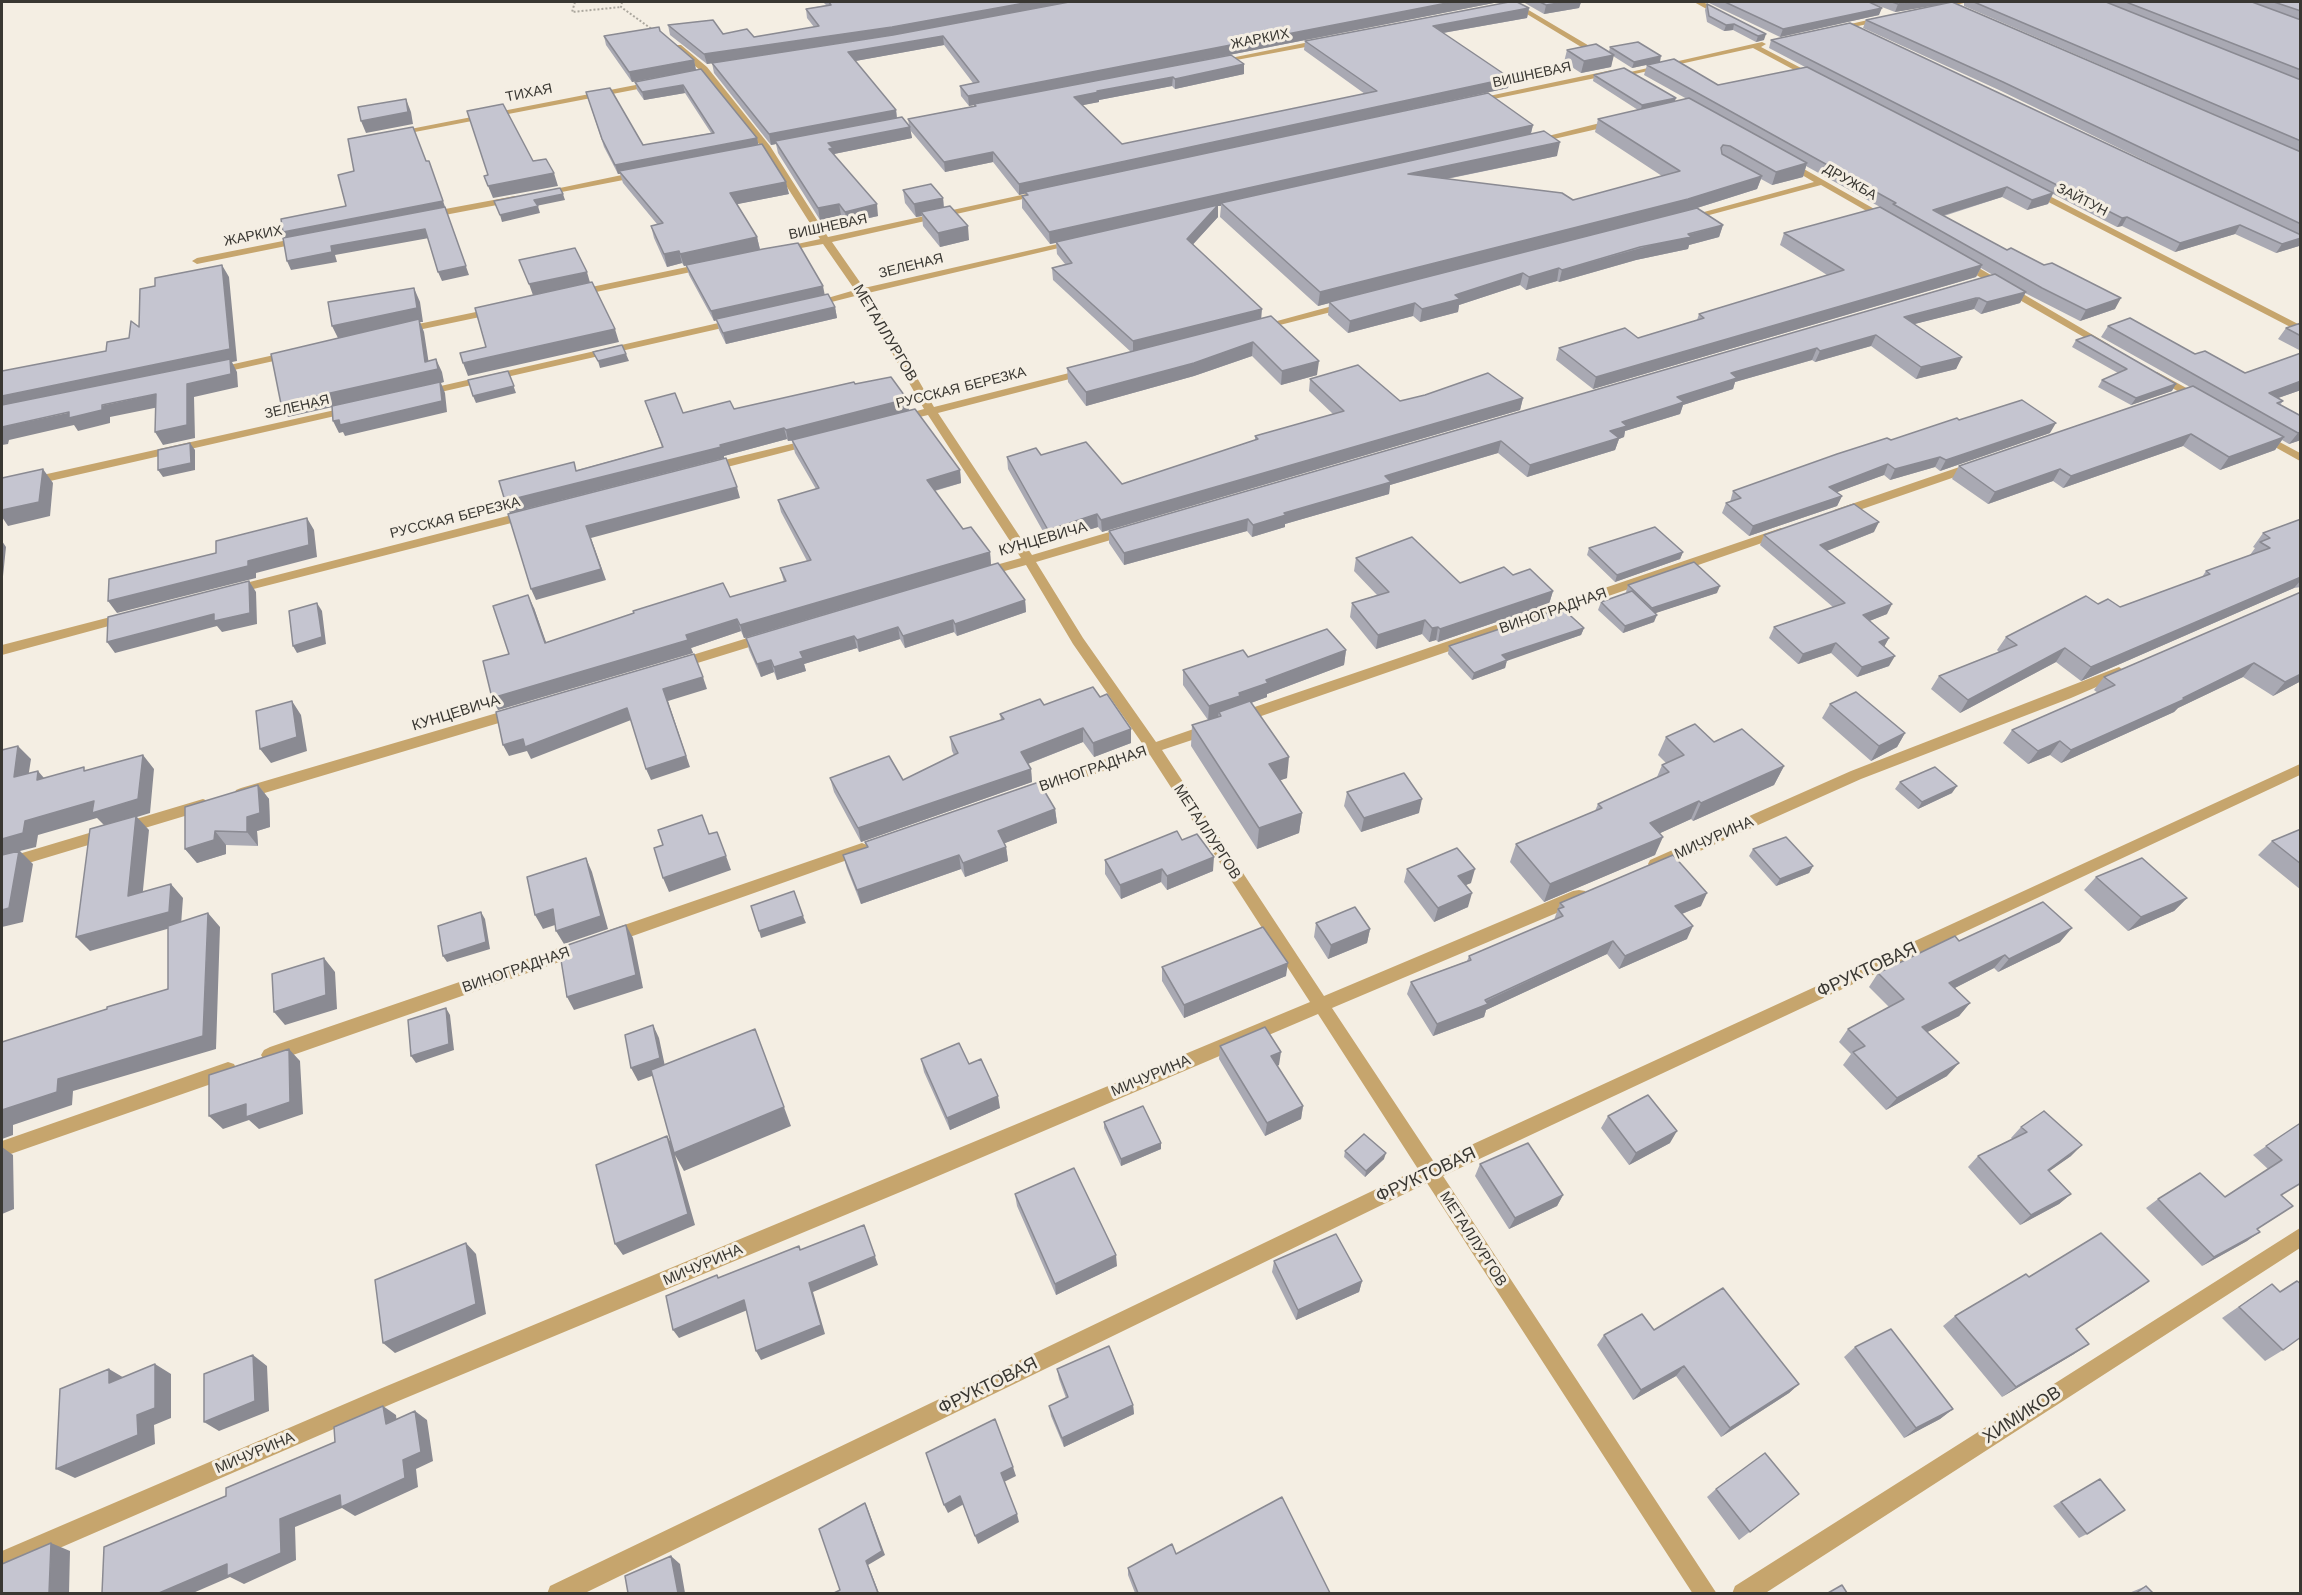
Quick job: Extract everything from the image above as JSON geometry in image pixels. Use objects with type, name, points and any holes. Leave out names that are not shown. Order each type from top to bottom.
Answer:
[{"type":"street","points":[[1698,2],[1728,16]]},
{"type":"street","points":[[1510,4],[1615,63]]},
{"type":"street","points":[[1927,9],[1950,4],[1963,5]]},
{"type":"street","points":[[1824,31],[1892,16],[1875,9]]},
{"type":"street","points":[[1847,26],[1866,35]]},
{"type":"street","name":"МЕТАЛЛУРГОВ","points":[[667,37],[705,70],[767,148],[826,241],[862,292],[930,411],[1029,560],[1078,641],[1152,748],[1321,1004],[1706,1593]]},
{"type":"street","name":"ЖАРКИХ","points":[[1200,65],[1329,40]]},
{"type":"street","name":"ВИШНЕВАЯ","points":[[1466,102],[1766,44]]},
{"type":"street","points":[[1754,46],[1828,84]]},
{"type":"street","points":[[1627,71],[1649,84]]},
{"type":"street","name":"ТИХАЯ","points":[[379,136],[667,81]]},
{"type":"street","points":[[1524,142],[1629,119]]},
{"type":"street","name":"ДРУЖБА","points":[[1774,155],[1892,222]]},
{"type":"street","points":[[422,217],[653,172]]},
{"type":"street","points":[[1673,221],[1773,192],[1823,182]]},
{"type":"street","name":"ЗАЙТУН","points":[[2028,188],[2301,329]]},
{"type":"street","name":"ВИШНЕВАЯ","points":[[768,253],[1047,192]]},
{"type":"street","name":"ЖАРКИХ","points":[[197,261],[309,239]]},
{"type":"street","name":"ЗЕЛЕНАЯ","points":[[804,306],[1084,241]]},
{"type":"street","points":[[1951,256],[2115,351]]},
{"type":"street","points":[[561,297],[722,263]]},
{"type":"street","points":[[1968,286],[1991,279]]},
{"type":"street","points":[[1244,331],[1360,301]]},
{"type":"street","points":[[388,333],[504,309]]},
{"type":"street","points":[[414,394],[748,319]]},
{"type":"street","points":[[205,373],[308,351]]},
{"type":"street","points":[[2146,369],[2208,404]]},
{"type":"street","name":"РУССКАЯ БЕРЕЗКА","points":[[884,423],[1093,370]]},
{"type":"street","points":[[2164,400],[2187,392]]},
{"type":"street","name":"ЗЕЛЕНАЯ","points":[[2,488],[368,405]]},
{"type":"street","points":[[2249,428],[2301,458]]},
{"type":"street","points":[[698,471],[826,438]]},
{"type":"street","points":[[1827,516],[1984,462]]},
{"type":"street","name":"РУССКАЯ БЕРЕЗКА","points":[[222,593],[536,513]]},
{"type":"street","name":"КУНЦЕВИЧА","points":[[972,576],[1144,526]]},
{"type":"street","name":"ВИНОГРАДНАЯ","points":[[1006,799],[1793,528]]},
{"type":"street","points":[[2,650],[141,614]]},
{"type":"street","points":[[664,668],[778,634]]},
{"type":"street","name":"МИЧУРИНА","points":[[1637,872],[1856,775],[2066,695],[2131,667]]},
{"type":"street","name":"КУНЦЕВИЧА","points":[[2,865],[527,709]]},
{"type":"street","name":"ФРУКТОВАЯ","points":[[558,1593],[1430,1173],[2301,769]]},
{"type":"street","name":"ВИНОГРАДНАЯ","points":[[261,1059],[882,843]]},
{"type":"street","name":"МИЧУРИНА","points":[[2,1562],[389,1395],[903,1182],[1593,890]]},
{"type":"street","points":[[2,1149],[238,1066]]},
{"type":"street","name":"ХИМИКОВ","points":[[1743,1593],[2301,1237]]},
{"type":"path","points":[[575,2],[572,12],[621,7],[667,37]]},
{"type":"path","points":[[621,7],[622,2]]},
{"type":"building","points":[[829,2],[1030,2],[892,27],[704,54],[668,25],[713,20],[723,34],[747,29],[754,37],[819,26],[806,9],[831,5]]},
{"type":"building","points":[[1069,2],[1452,2],[968,96],[960,86],[979,82],[943,36],[848,52],[896,110],[769,134],[712,63],[893,35]]},
{"type":"building","points":[[1517,2],[1529,8],[1433,26],[1510,78],[1019,184],[993,152],[944,162],[908,119],[976,106],[974,104],[1231,55],[1244,64],[1074,97],[1122,144],[1377,91],[1305,41]]},
{"type":"building","points":[[1540,2],[1565,2],[1546,5]]},
{"type":"building","points":[[1725,2],[1869,2],[1882,8],[1783,29]]},
{"type":"building","points":[[1952,2],[2301,152],[2301,224],[2003,82],[1866,20]]},
{"type":"building","points":[[1974,2],[2106,2],[2301,80],[2301,141]]},
{"type":"building","points":[[2126,2],[2252,2],[2301,20],[2301,70]]},
{"type":"building","points":[[2274,2],[2301,2],[2301,11]]},
{"type":"building","points":[[1707,4],[1766,34],[1758,36],[1734,24],[1726,25],[1709,16]]},
{"type":"building","points":[[1850,23],[2301,235],[2301,238],[2282,244],[2240,225],[2180,243],[2127,217],[2122,218],[1771,40]]},
{"type":"building","points":[[659,27],[660,31],[694,60],[629,72],[604,36]]},
{"type":"building","points":[[1638,42],[1661,56],[1634,62],[1610,47]]},
{"type":"building","points":[[1596,44],[1614,55],[1584,61],[1567,50]]},
{"type":"building","points":[[1674,59],[1718,85],[1807,67],[2053,193],[2032,200],[2007,187],[1933,210],[2007,250],[2011,248],[2044,265],[2052,263],[2121,298],[2086,310],[2042,288],[1893,204],[1896,203],[1647,65]]},
{"type":"building","points":[[1624,68],[1676,98],[1642,105],[1594,75]]},
{"type":"building","points":[[701,69],[757,138],[615,165],[602,139],[586,92],[610,88],[643,145],[714,133],[683,85],[642,92],[635,82]]},
{"type":"building","points":[[1488,93],[1533,125],[1049,232],[1022,196],[1028,195],[1025,192]]},
{"type":"building","points":[[1689,98],[1807,163],[1776,172],[1730,146],[1723,145],[1722,154],[1762,176],[1688,199],[1320,292],[1221,203],[1544,131],[1560,142],[1408,174],[1562,193],[1573,200],[1680,171],[1598,119]]},
{"type":"building","points":[[406,99],[408,112],[361,121],[358,107]]},
{"type":"building","points":[[503,104],[533,161],[546,159],[554,173],[488,186],[484,176],[488,175],[467,111]]},
{"type":"building","points":[[902,117],[910,127],[828,143],[833,148],[829,149],[877,204],[845,212],[839,204],[818,208],[775,141]]},
{"type":"building","points":[[413,127],[426,161],[429,161],[443,201],[283,232],[281,219],[346,206],[338,175],[354,171],[348,139]]},
{"type":"building","points":[[762,144],[786,182],[730,193],[757,237],[680,254],[679,251],[664,254],[651,226],[663,223],[619,171]]},
{"type":"building","points":[[931,184],[943,198],[914,204],[903,190]]},
{"type":"building","points":[[560,188],[563,194],[534,200],[538,206],[500,215],[494,201]]},
{"type":"building","points":[[1218,205],[1187,239],[1262,309],[1133,341],[1052,268],[1072,263],[1056,242]]},
{"type":"building","points":[[950,206],[968,226],[938,233],[921,212]]},
{"type":"building","points":[[445,207],[466,266],[438,272],[425,229],[331,246],[332,252],[287,261],[283,238]]},
{"type":"building","points":[[1880,207],[1982,265],[1596,377],[1559,348],[1625,328],[1638,338],[1704,318],[1699,314],[1844,270],[1784,233]]},
{"type":"building","points":[[1697,208],[1723,225],[1688,234],[1691,237],[1640,247],[1562,270],[1559,268],[1529,277],[1523,273],[1455,295],[1460,299],[1422,309],[1415,303],[1350,321],[1329,302]]},
{"type":"building","points":[[798,243],[823,286],[711,311],[686,265],[763,249]]},
{"type":"building","points":[[575,248],[587,272],[529,284],[519,260]]},
{"type":"building","points":[[222,265],[230,349],[2,396],[2,371],[106,351],[107,342],[129,338],[131,321],[139,327],[140,289],[155,286],[155,278]]},
{"type":"building","points":[[1995,274],[2026,292],[1987,302],[1976,298],[1904,317],[1962,357],[1921,367],[1876,335],[1820,351],[1817,348],[1731,373],[1737,378],[1677,397],[1684,402],[1622,422],[1627,426],[1610,431],[1619,438],[1530,465],[1501,441],[1385,476],[1391,482],[1284,513],[1286,515],[1253,525],[1248,519],[1124,553],[1109,531]]},
{"type":"building","points":[[592,282],[615,329],[463,363],[460,353],[486,347],[475,308]]},
{"type":"building","points":[[414,288],[417,308],[332,326],[328,302]]},
{"type":"building","points":[[828,294],[835,307],[723,333],[716,319]]},
{"type":"building","points":[[1271,316],[1319,361],[1282,371],[1253,342],[1194,363],[1086,392],[1067,368]]},
{"type":"building","points":[[2130,318],[2195,354],[2205,351],[2245,373],[2301,353],[2301,381],[2269,393],[2283,401],[2277,403],[2301,416],[2301,432],[2298,433],[2108,326]]},
{"type":"building","points":[[419,319],[425,362],[436,359],[438,369],[281,404],[271,354]]},
{"type":"building","points":[[2301,323],[2301,336],[2286,328]]},
{"type":"building","points":[[2091,335],[2176,384],[2136,398],[2102,380],[2127,369],[2076,340]]},
{"type":"building","points":[[622,345],[626,354],[598,361],[593,352]]},
{"type":"building","points":[[230,359],[231,374],[187,384],[187,425],[155,432],[156,394],[102,405],[102,410],[69,418],[69,412],[2,427],[2,405]]},
{"type":"building","points":[[1358,365],[1400,401],[1425,395],[1488,373],[1523,398],[1101,520],[1097,514],[1048,530],[1007,457],[1036,448],[1041,455],[1086,442],[1122,484],[1258,439],[1255,436],[1344,411],[1310,379]]},
{"type":"building","points":[[508,371],[514,386],[473,396],[468,380]]},
{"type":"building","points":[[891,377],[907,399],[786,430],[784,428],[720,445],[721,447],[505,501],[499,481],[574,462],[576,471],[663,447],[645,401],[675,393],[683,413],[730,401],[734,409],[854,382],[855,384]]},
{"type":"building","points":[[440,382],[442,401],[340,425],[339,420],[333,421],[332,406]]},
{"type":"building","points":[[2193,386],[2284,437],[2229,457],[2191,434],[2071,476],[2060,469],[1995,492],[1959,466]]},
{"type":"building","points":[[2022,400],[2056,423],[1946,460],[1940,457],[1895,469],[1888,464],[1829,487],[1842,496],[1753,526],[1726,503],[1741,498],[1733,491],[1837,454]]},
{"type":"building","points":[[915,409],[960,470],[927,480],[963,529],[971,527],[990,552],[740,625],[737,619],[686,635],[688,640],[492,698],[483,661],[509,654],[493,606],[528,595],[545,643],[634,613],[633,611],[723,583],[730,597],[786,581],[780,568],[811,560],[778,500],[819,488],[792,440]]},
{"type":"building","points":[[190,443],[191,463],[158,470],[158,450]]},
{"type":"building","points":[[726,458],[737,487],[586,526],[601,569],[531,589],[508,514]]},
{"type":"building","points":[[43,469],[39,502],[2,510],[2,478]]},
{"type":"building","points":[[1854,504],[1879,522],[1820,545],[1892,604],[1863,615],[1889,638],[1879,642],[1895,656],[1862,667],[1836,643],[1803,654],[1774,627],[1845,603],[1764,535]]},
{"type":"building","points":[[307,518],[309,545],[248,561],[248,566],[108,601],[109,579],[216,553],[216,541]]},
{"type":"building","points":[[2301,519],[2301,577],[2091,667],[2065,648],[1968,700],[1939,676],[2017,645],[2006,637],[2086,596],[2098,604],[2108,599],[2120,607],[2210,574],[2206,571],[2270,548],[2260,542],[2270,538],[2263,533]]},
{"type":"building","points":[[1655,527],[1683,552],[1617,575],[1589,548]]},
{"type":"building","points":[[1412,537],[1460,583],[1504,567],[1513,575],[1530,569],[1553,591],[1440,629],[1432,628],[1425,620],[1378,635],[1352,603],[1389,592],[1356,558]]},
{"type":"building","points":[[1694,562],[1720,586],[1652,608],[1628,585]]},
{"type":"building","points":[[998,563],[1025,600],[955,624],[953,620],[903,636],[898,627],[857,640],[854,636],[800,652],[803,658],[774,667],[771,660],[757,664],[746,638]]},
{"type":"building","points":[[249,581],[250,613],[214,621],[214,614],[107,642],[108,617]]},
{"type":"building","points":[[1632,591],[1657,615],[1625,626],[1601,602]]},
{"type":"building","points":[[2301,592],[2301,674],[2285,682],[2254,663],[2183,698],[2185,699],[2071,750],[2060,741],[2038,751],[2012,730],[2115,685],[2104,677]]},
{"type":"building","points":[[317,603],[322,637],[293,646],[289,611]]},
{"type":"building","points":[[1562,608],[1584,628],[1502,655],[1507,660],[1474,673],[1449,646]]},
{"type":"building","points":[[1327,629],[1346,650],[1266,680],[1268,683],[1239,693],[1240,696],[1209,706],[1183,670],[1243,650],[1248,657]]},
{"type":"building","points":[[694,654],[703,677],[663,689],[686,756],[646,769],[627,708],[525,747],[523,739],[503,745],[496,712]]},
{"type":"building","points":[[1093,687],[1100,697],[1107,694],[1131,729],[1093,743],[1083,728],[1021,752],[1031,769],[858,828],[830,778],[889,756],[903,780],[958,753],[950,737],[1004,719],[1000,714],[1040,699],[1044,705]]},
{"type":"building","points":[[1856,692],[1905,733],[1879,746],[1830,704]]},
{"type":"building","points":[[292,701],[297,737],[260,749],[256,711]]},
{"type":"building","points":[[1250,701],[1289,757],[1269,764],[1302,813],[1259,828],[1192,725],[1221,716],[1219,712]]},
{"type":"building","points":[[1695,724],[1714,742],[1742,729],[1784,766],[1650,823],[1663,837],[1550,884],[1516,844],[1602,808],[1598,804],[1669,772],[1662,765],[1684,755],[1666,737]]},
{"type":"building","points":[[18,746],[14,777],[38,771],[37,780],[84,767],[84,771],[143,755],[138,799],[92,813],[94,801],[25,821],[23,833],[2,839],[2,750]]},
{"type":"building","points":[[1935,767],[1957,786],[1922,802],[1900,782]]},
{"type":"building","points":[[1404,773],[1422,799],[1364,818],[1347,792]]},
{"type":"building","points":[[1039,782],[1055,809],[998,831],[1006,847],[963,863],[959,855],[857,890],[843,855],[868,847],[865,842]]},
{"type":"building","points":[[258,785],[260,813],[247,817],[247,832],[215,831],[214,840],[185,849],[185,807]]},
{"type":"building","points":[[702,815],[709,834],[717,832],[726,856],[663,878],[654,848],[663,845],[658,830]]},
{"type":"building","points":[[136,816],[128,896],[171,884],[169,912],[76,937],[90,829]]},
{"type":"building","points":[[2301,829],[2301,864],[2272,841]]},
{"type":"building","points":[[1177,831],[1182,840],[1197,834],[1214,857],[1167,876],[1162,869],[1120,885],[1105,860]]},
{"type":"building","points":[[1786,837],[1813,866],[1780,879],[1753,849]]},
{"type":"building","points":[[1457,848],[1475,869],[1458,876],[1472,893],[1438,908],[1407,869]]},
{"type":"building","points":[[19,851],[9,908],[2,910],[2,855]]},
{"type":"building","points":[[1673,855],[1707,893],[1675,906],[1693,926],[1625,956],[1613,941],[1485,1000],[1488,1004],[1437,1024],[1411,982],[1471,960],[1469,956],[1563,916],[1558,909],[1564,907],[1560,903]]},
{"type":"building","points":[[586,858],[601,916],[556,931],[553,909],[535,915],[527,877]]},
{"type":"building","points":[[2142,858],[2187,898],[2141,917],[2096,877]]},
{"type":"building","points":[[794,891],[803,916],[759,931],[751,906]]},
{"type":"building","points":[[2043,902],[2072,928],[2009,959],[2005,955],[1949,983],[1970,1003],[1922,1027],[1959,1063],[1897,1098],[1853,1052],[1865,1046],[1848,1029],[1904,999],[1878,973],[1955,936],[1959,941]]},
{"type":"building","points":[[1355,907],[1370,929],[1331,945],[1316,923]]},
{"type":"building","points":[[481,912],[486,942],[443,956],[438,926]]},
{"type":"building","points":[[208,913],[203,1036],[58,1079],[57,1092],[2,1110],[2,1042],[168,989],[168,926]]},
{"type":"building","points":[[626,925],[636,975],[567,997],[559,948]]},
{"type":"building","points":[[1263,927],[1288,963],[1184,1005],[1162,967]]},
{"type":"building","points":[[324,958],[326,995],[274,1012],[272,974]]},
{"type":"building","points":[[446,1008],[449,1044],[411,1056],[408,1020]]},
{"type":"building","points":[[653,1025],[660,1058],[631,1068],[625,1035]]},
{"type":"building","points":[[1265,1027],[1281,1052],[1271,1056],[1303,1106],[1267,1123],[1220,1046]]},
{"type":"building","points":[[755,1029],[784,1107],[674,1153],[651,1070]]},
{"type":"building","points":[[959,1043],[969,1064],[981,1059],[998,1096],[947,1118],[921,1059]]},
{"type":"building","points":[[289,1049],[290,1102],[246,1117],[246,1104],[209,1116],[209,1075]]},
{"type":"building","points":[[1648,1095],[1677,1131],[1636,1153],[1608,1116]]},
{"type":"building","points":[[1143,1106],[1161,1143],[1121,1159],[1104,1122]]},
{"type":"building","points":[[2044,1111],[2082,1145],[2048,1170],[2071,1194],[2031,1215],[1978,1156],[2027,1132],[2021,1127]]},
{"type":"building","points":[[2299,1124],[2301,1125],[2301,1183],[2281,1195],[2293,1206],[2257,1229],[2260,1232],[2214,1257],[2158,1199],[2200,1173],[2225,1197],[2282,1160],[2266,1146]]},
{"type":"building","points":[[1364,1134],[1386,1153],[1366,1171],[1345,1151]]},
{"type":"building","points":[[667,1136],[688,1214],[615,1244],[596,1165]]},
{"type":"building","points":[[1528,1143],[1563,1195],[1515,1218],[1480,1164]]},
{"type":"building","points":[[1074,1168],[1116,1255],[1055,1284],[1015,1194]]},
{"type":"building","points":[[864,1225],[875,1256],[809,1283],[821,1325],[756,1351],[744,1300],[673,1330],[666,1296],[717,1275],[718,1278],[799,1246],[800,1250]]},
{"type":"building","points":[[2101,1233],[2149,1281],[2076,1329],[2089,1344],[2016,1387],[1955,1316],[2026,1274],[2029,1277]]},
{"type":"building","points":[[1336,1234],[1362,1281],[1298,1310],[1274,1261]]},
{"type":"building","points":[[466,1243],[476,1304],[383,1343],[375,1280]]},
{"type":"building","points":[[2297,1281],[2301,1284],[2301,1337],[2283,1350],[2239,1307],[2272,1284],[2280,1292]]},
{"type":"building","points":[[1723,1288],[1799,1384],[1730,1428],[1684,1366],[1641,1390],[1604,1335],[1642,1314],[1654,1330]]},
{"type":"building","points":[[1891,1329],[1953,1409],[1916,1428],[1855,1347]]},
{"type":"building","points":[[1109,1346],[1133,1405],[1062,1438],[1049,1406],[1068,1397],[1057,1369]]},
{"type":"building","points":[[253,1355],[255,1401],[204,1422],[204,1374]]},
{"type":"building","points":[[155,1364],[155,1408],[137,1415],[138,1435],[56,1469],[60,1389],[109,1369],[109,1383]]},
{"type":"building","points":[[383,1406],[386,1424],[415,1411],[421,1452],[403,1460],[405,1478],[341,1507],[340,1495],[280,1519],[281,1553],[227,1576],[227,1564],[159,1593],[102,1593],[104,1547],[226,1496],[226,1488],[335,1442],[334,1427]]},
{"type":"building","points":[[995,1419],[1013,1467],[1001,1473],[1017,1514],[975,1536],[960,1496],[944,1505],[926,1453]]},
{"type":"building","points":[[1765,1453],[1799,1494],[1750,1532],[1716,1489]]},
{"type":"building","points":[[2100,1479],[2125,1510],[2087,1534],[2061,1502]]},
{"type":"building","points":[[1282,1497],[1330,1593],[1138,1593],[1128,1568],[1172,1544],[1176,1554]]},
{"type":"building","points":[[865,1503],[882,1551],[866,1561],[878,1593],[834,1593],[840,1590],[819,1529]]},
{"type":"building","points":[[51,1543],[49,1593],[2,1593],[2,1564]]},
{"type":"building","points":[[671,1556],[678,1593],[628,1593],[625,1576]]},
{"type":"building","points":[[1842,1585],[1847,1593],[1828,1593]]},
{"type":"building","points":[[2146,1586],[2153,1593],[2136,1593]]}]
